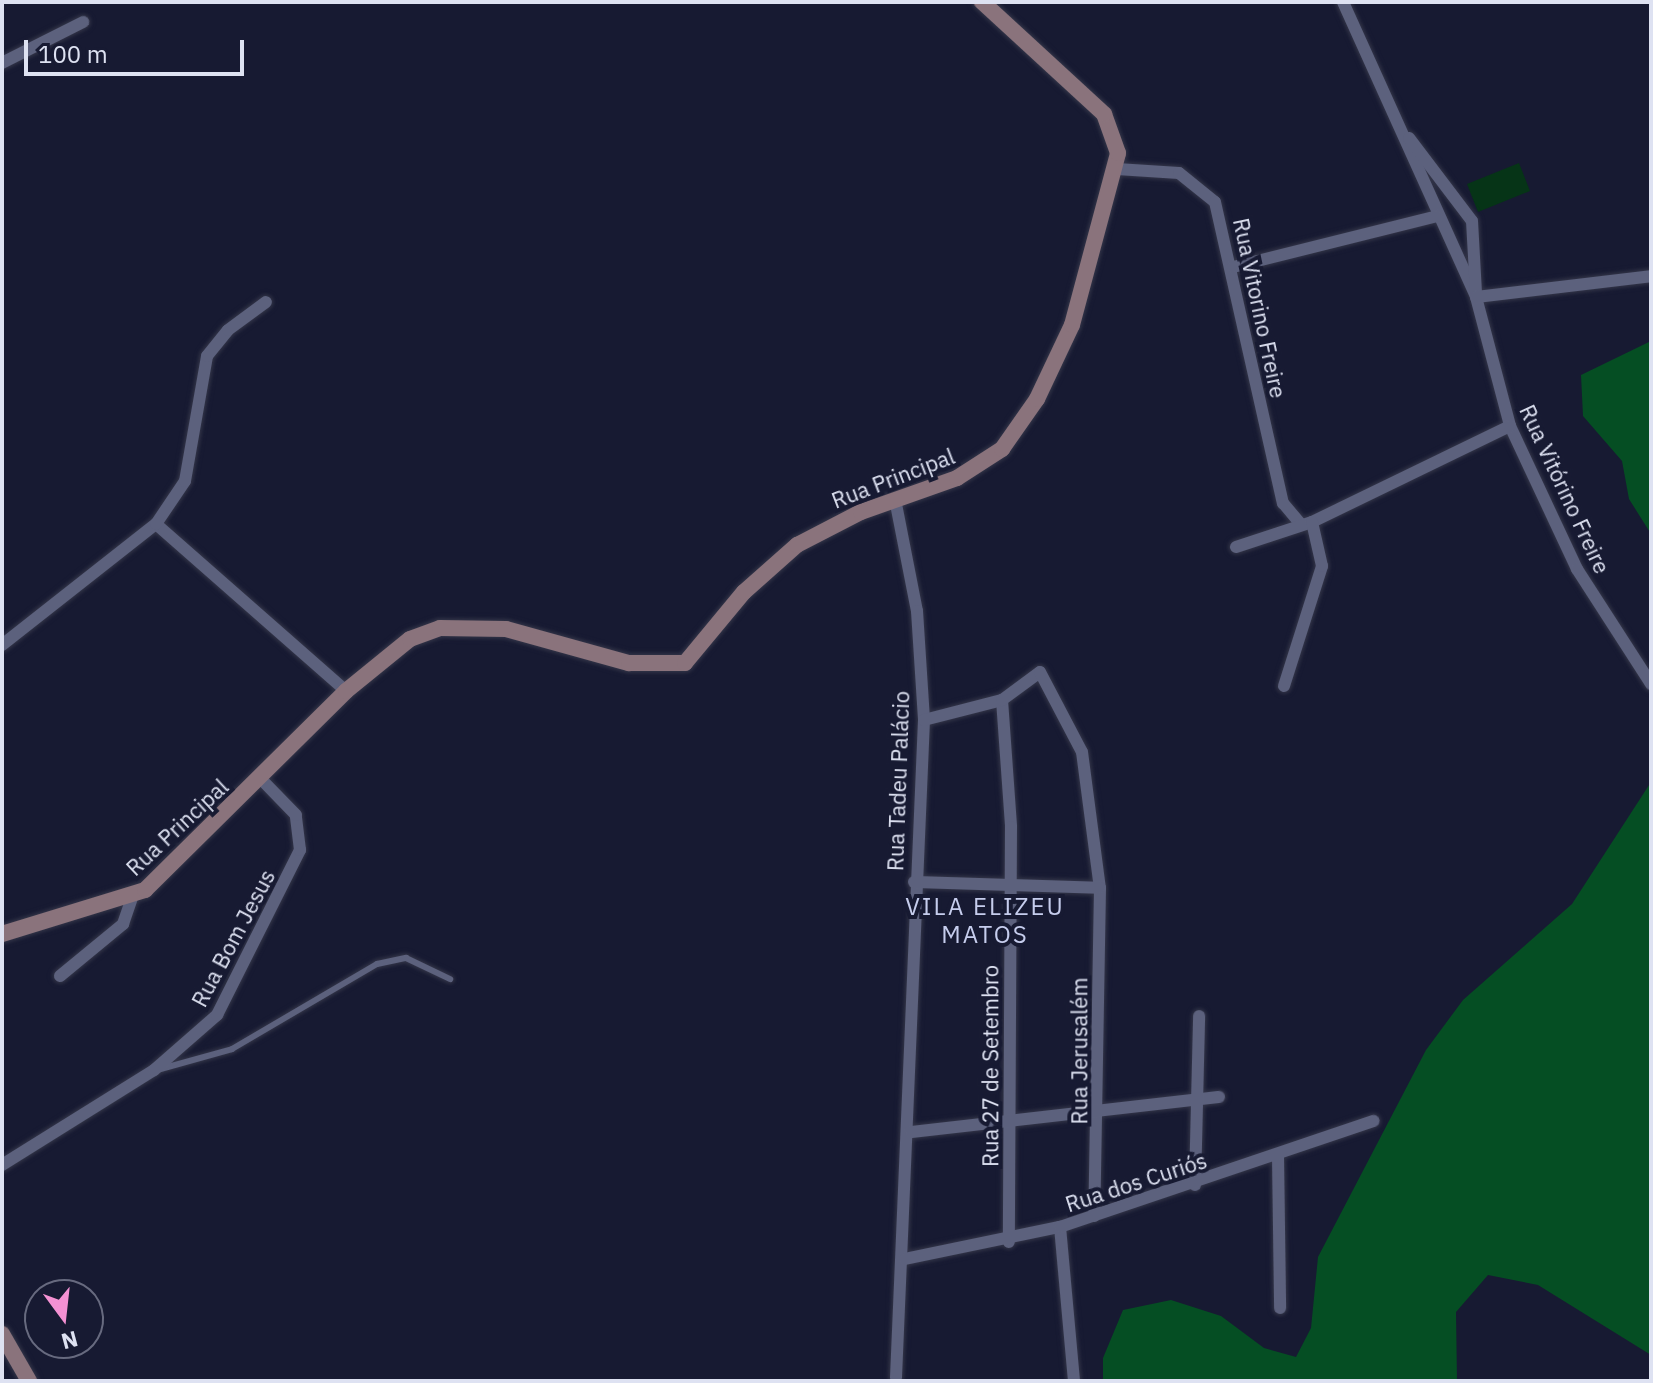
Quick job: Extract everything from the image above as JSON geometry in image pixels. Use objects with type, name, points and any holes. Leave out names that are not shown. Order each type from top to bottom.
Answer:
[{"type":"street","name":"Rua Principal","points":[[2,934],[132,898],[261,779],[346,691],[410,639],[457,627],[538,636],[643,666],[685,663],[768,568],[829,526],[988,461],[1023,421],[1072,325],[1117,169],[1115,136],[1104,114],[982,2]]},
{"type":"street","name":"Rua Vitórino Freire","points":[[1343,2],[1476,297],[1510,426],[1577,569],[1651,684]]},
{"type":"street","points":[[2,63],[83,22]]},
{"type":"street","name":"Rua Vitórino Freire","points":[[1404,132],[1472,221],[1476,297]]},
{"type":"street","name":"Rua Vitorino Freire","points":[[1117,169],[1165,170],[1195,180],[1215,202],[1233,267],[1283,503],[1306,523],[1322,566],[1284,686]]},
{"type":"street","points":[[1233,267],[1437,216]]},
{"type":"street","points":[[1476,297],[1651,276]]},
{"type":"street","points":[[2,645],[156,524],[185,481],[207,356],[228,330],[266,302]]},
{"type":"street","points":[[1236,547],[1306,523],[1510,426]]},
{"type":"street","name":"Rua Tadeu Palácio","points":[[895,499],[917,611],[924,720],[914,882],[911,1132],[896,1377]]},
{"type":"street","points":[[156,524],[346,691]]},
{"type":"street","name":"Rua Jerusalém","points":[[1002,700],[1029,675],[1048,676],[1082,752],[1095,806],[1100,888],[1100,1116],[1094,1216]]},
{"type":"street","points":[[924,720],[1002,700]]},
{"type":"street","name":"Rua 27 de Setembro","points":[[1002,700],[1009,886],[1009,1242]]},
{"type":"street","name":"Rua Bom Jesus","points":[[2,1165],[154,1070],[217,1015],[295,866],[299,822],[261,779]]},
{"type":"street","points":[[914,882],[1100,888]]},
{"type":"street","points":[[60,976],[123,924],[132,898]]},
{"type":"street","points":[[1195,1185],[1194,1102],[1199,1016]]},
{"type":"street","points":[[911,1132],[1100,1116],[1219,1097]]},
{"type":"street","name":"Rua dos Curiós","points":[[905,1259],[1009,1242],[1060,1227],[1195,1185],[1374,1121]]},
{"type":"street","points":[[1278,1156],[1280,1308]]},
{"type":"street","points":[[1060,1227],[1074,1381]]},
{"type":"street","points":[[2,1334],[29,1381]]},
{"type":"lane","points":[[154,1070],[232,1049],[377,964],[406,958],[450,979]]},
{"type":"green space","points":[[1519,163],[1530,191],[1478,212],[1467,184]]},
{"type":"green space","points":[[1651,341],[1651,534],[1629,499],[1622,461],[1583,416],[1581,375]]},
{"type":"green space","points":[[1651,782],[1651,1355],[1538,1285],[1488,1275],[1456,1312],[1457,1381],[1103,1381],[1103,1358],[1123,1310],[1171,1300],[1221,1316],[1264,1348],[1296,1357],[1311,1328],[1318,1257],[1426,1050],[1463,1000],[1572,904]]},
{"type":"district","name":"VILA ELIZEU MATOS","points":[[985,921]]}]
